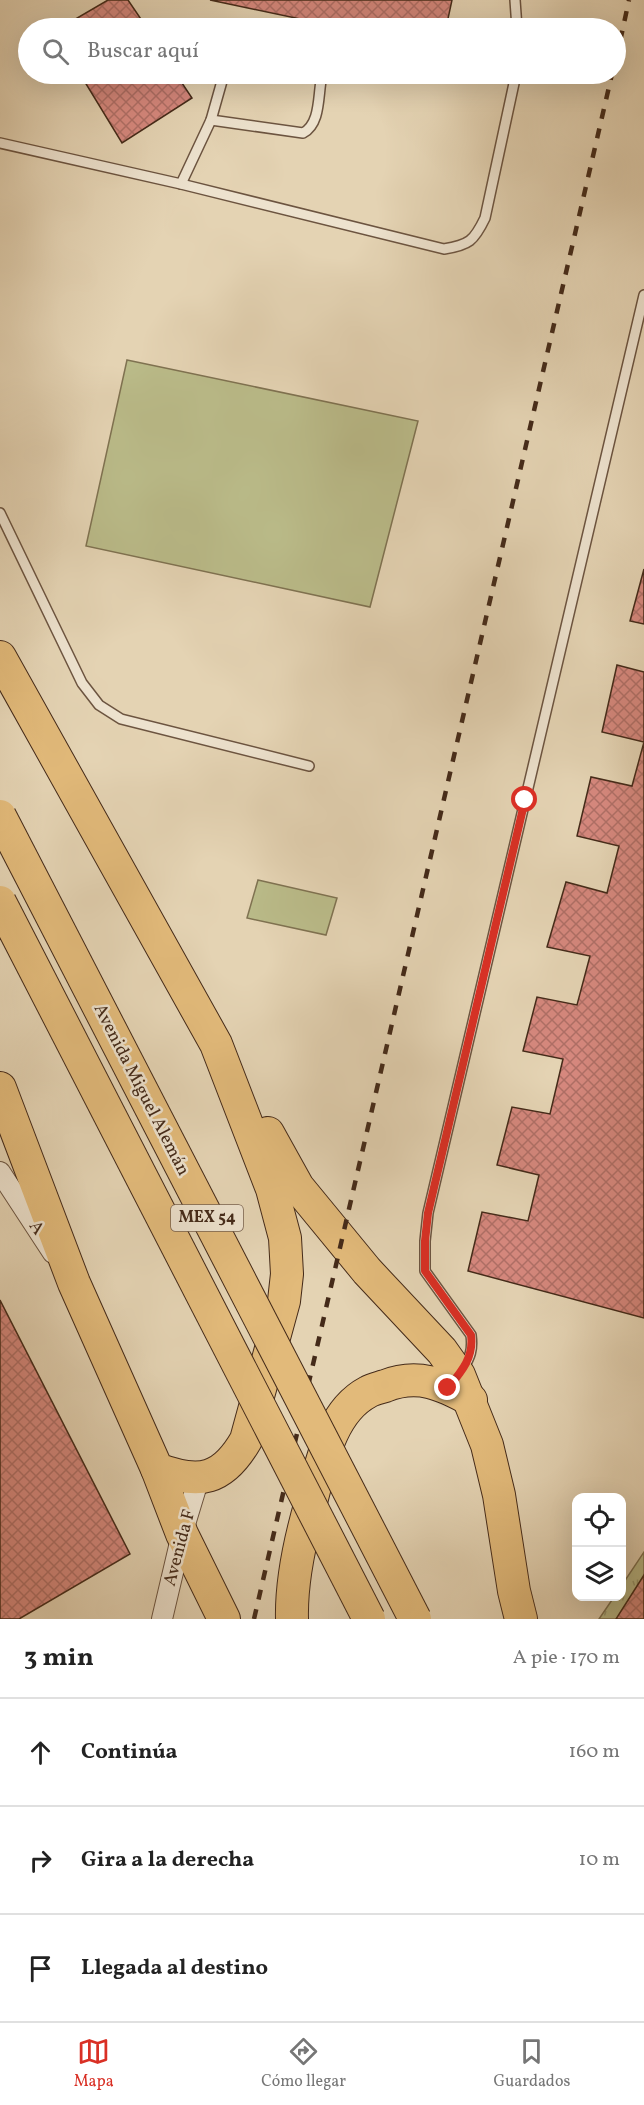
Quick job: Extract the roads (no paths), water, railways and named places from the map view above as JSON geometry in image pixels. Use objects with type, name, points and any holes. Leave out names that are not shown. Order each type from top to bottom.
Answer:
[{"type":"highway","points":[[0,657],[298,1186],[367,1271],[442,1351],[487,1445],[499,1495],[514,1591],[521,1619]]},
{"type":"highway","name":"Avenida Miguel Alemán","points":[[0,816],[415,1619]]},
{"type":"highway","name":"MEX 54","points":[[0,902],[369,1619]]},
{"type":"highway","points":[[157,1469],[176,1476],[199,1478],[219,1472],[236,1458],[246,1440],[284,1301],[287,1274],[285,1238],[272,1189],[216,1044]]},
{"type":"highway","points":[[0,1088],[74,1283],[157,1469],[182,1534],[222,1619]]},
{"type":"highway","points":[[292,1619],[291,1594],[303,1530],[324,1452],[336,1427],[350,1406],[367,1392],[392,1383],[415,1379],[459,1388]]},
{"type":"street","name":"A","points":[[0,1172],[28,1218],[74,1283]]},
{"type":"street","name":"Avenida F","points":[[162,1619],[182,1534],[199,1478]]},
{"type":"lane","points":[[515,0],[516,18]]},
{"type":"lane","points":[[181,184],[211,120],[221,84]]},
{"type":"lane","points":[[211,120],[303,133],[314,124],[321,84]]},
{"type":"lane","points":[[0,143],[181,184],[444,249],[463,246],[477,236],[485,218],[514,84]]},
{"type":"lane","points":[[459,1388],[471,1356],[471,1335],[425,1271],[428,1213],[644,296]]},
{"type":"lane","points":[[0,513],[82,682],[99,705],[121,719],[309,766]]},
{"type":"railway","points":[[625,18],[629,0]]},
{"type":"railway","points":[[254,1619],[610,84]]}]
